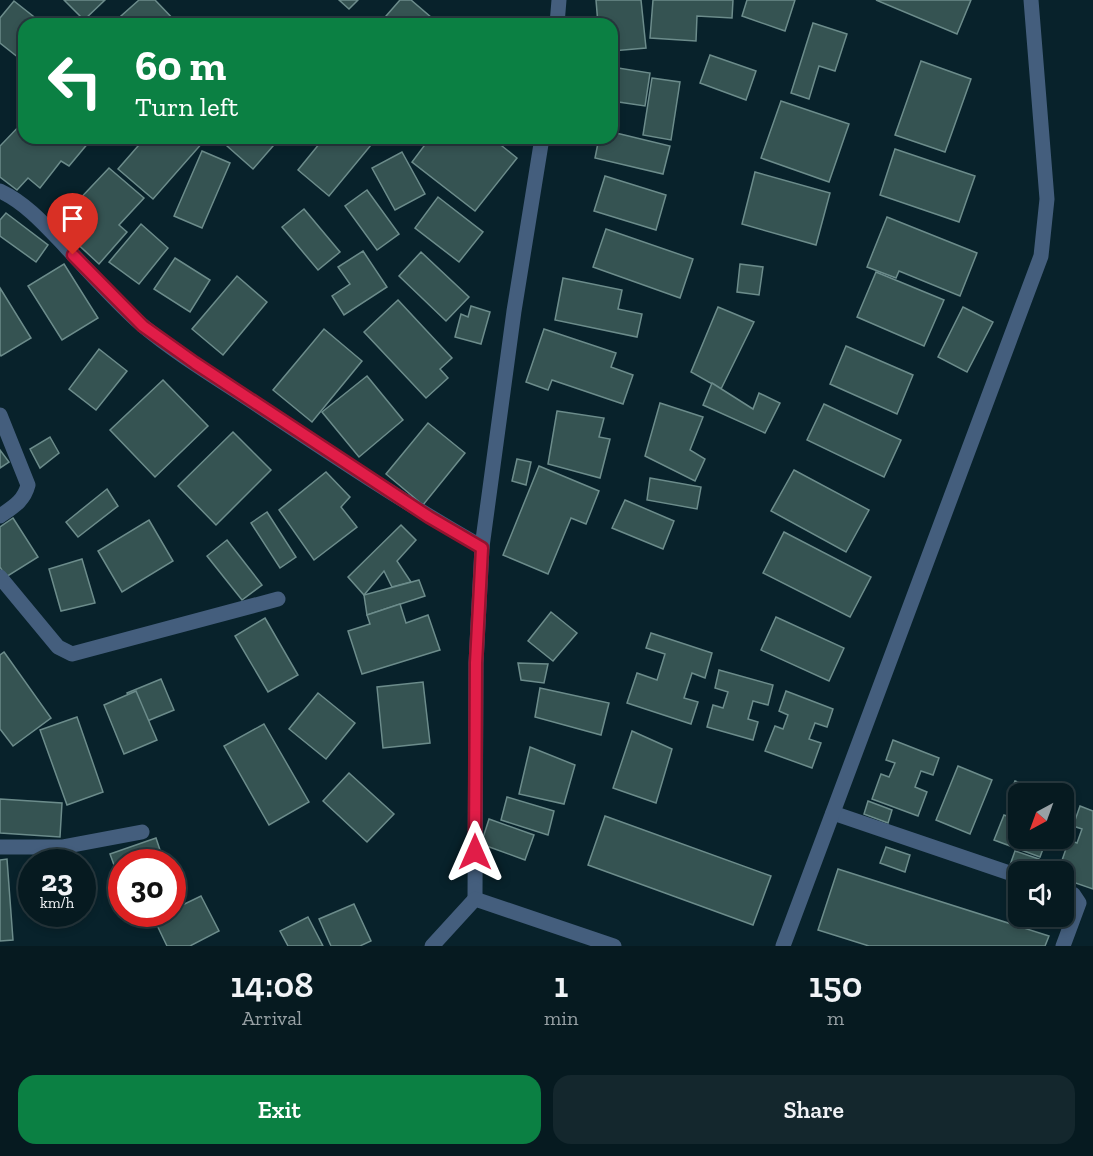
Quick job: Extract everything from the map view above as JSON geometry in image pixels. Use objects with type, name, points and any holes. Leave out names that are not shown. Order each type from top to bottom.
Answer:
[{"type":"street","points":[[558,18],[559,0]]},
{"type":"street","points":[[783,946],[1041,256],[1047,199],[1031,0]]},
{"type":"street","points":[[432,946],[475,899],[476,663],[482,548],[514,311],[541,144]]},
{"type":"street","points":[[0,191],[12,196],[44,224],[143,326],[344,462],[482,548]]},
{"type":"street","points":[[0,415],[28,485],[26,495],[18,504],[0,516]]},
{"type":"street","points":[[0,577],[57,647],[72,654],[278,599]]},
{"type":"street","points":[[833,813],[1008,873]]},
{"type":"street","points":[[0,847],[62,847],[142,832]]},
{"type":"street","points":[[1074,896],[1079,903],[1074,916]]},
{"type":"street","points":[[475,899],[614,946]]},
{"type":"street","points":[[1063,946],[1070,927]]},
{"type":"building","points":[[64,0],[105,0],[86,18],[82,18]]},
{"type":"building","points":[[139,0],[155,0],[172,18],[119,18]]},
{"type":"building","points":[[339,0],[358,0],[349,9]]},
{"type":"building","points":[[400,0],[411,0],[432,18],[384,18]]},
{"type":"building","points":[[596,0],[641,0],[646,48],[618,50],[618,18],[598,18]]},
{"type":"building","points":[[653,0],[733,0],[732,18],[697,16],[696,41],[650,38]]},
{"type":"building","points":[[747,0],[795,0],[785,31],[742,16]]},
{"type":"building","points":[[876,0],[971,0],[957,34]]},
{"type":"building","points":[[14,1],[35,18],[18,18],[18,57],[0,43],[0,18]]},
{"type":"building","points":[[813,23],[847,34],[835,71],[819,66],[809,99],[791,93]]},
{"type":"building","points":[[710,55],[756,71],[746,100],[700,83]]},
{"type":"building","points":[[921,61],[971,79],[945,152],[895,135]]},
{"type":"building","points":[[618,68],[650,73],[645,106],[618,102]]},
{"type":"building","points":[[652,78],[680,82],[671,140],[643,135]]},
{"type":"building","points":[[781,101],[849,124],[829,182],[761,158]]},
{"type":"building","points":[[18,127],[18,144],[87,144],[69,166],[61,161],[40,188],[28,178],[17,190],[0,177],[0,146]]},
{"type":"building","points":[[618,133],[670,146],[663,174],[595,158],[598,144],[618,144]]},
{"type":"building","points":[[140,144],[201,144],[153,199],[118,169]]},
{"type":"building","points":[[225,144],[275,144],[253,169]]},
{"type":"building","points":[[319,144],[372,144],[329,196],[298,170]]},
{"type":"building","points":[[426,144],[500,144],[517,158],[475,211],[412,162]]},
{"type":"building","points":[[895,149],[975,176],[959,222],[880,195]]},
{"type":"building","points":[[202,151],[230,163],[202,228],[174,216]]},
{"type":"building","points":[[402,152],[425,194],[395,210],[372,168]]},
{"type":"building","points":[[109,168],[144,198],[119,225],[127,232],[99,264],[56,224]]},
{"type":"building","points":[[755,172],[830,193],[816,245],[742,224]]},
{"type":"building","points":[[605,176],[666,195],[656,230],[594,211]]},
{"type":"building","points":[[367,190],[399,234],[377,250],[345,206]]},
{"type":"building","points":[[438,197],[483,232],[459,262],[415,228]]},
{"type":"building","points":[[304,209],[340,252],[318,270],[282,227]]},
{"type":"building","points":[[6,213],[48,245],[36,262],[0,236],[0,220]]},
{"type":"building","points":[[887,217],[977,253],[960,296],[899,271],[896,278],[867,267]]},
{"type":"building","points":[[141,224],[168,248],[139,284],[109,262]]},
{"type":"building","points":[[606,229],[693,259],[680,298],[593,267]]},
{"type":"building","points":[[363,251],[387,287],[344,315],[332,296],[350,284],[338,267]]},
{"type":"building","points":[[421,252],[469,297],[446,321],[399,276]]},
{"type":"building","points":[[175,258],[210,280],[190,312],[154,289]]},
{"type":"building","points":[[64,264],[98,318],[62,340],[28,286]]},
{"type":"building","points":[[740,264],[763,267],[759,295],[737,292]]},
{"type":"building","points":[[876,272],[944,300],[924,346],[857,317]]},
{"type":"building","points":[[237,276],[267,302],[223,355],[192,329]]},
{"type":"building","points":[[563,278],[622,290],[618,309],[642,314],[637,337],[555,320]]},
{"type":"building","points":[[0,288],[31,338],[1,356],[0,354]]},
{"type":"building","points":[[398,300],[452,358],[440,369],[448,378],[426,398],[364,332]]},
{"type":"building","points":[[471,306],[490,312],[481,344],[455,337],[461,314],[468,317]]},
{"type":"building","points":[[718,307],[754,322],[721,389],[691,372]]},
{"type":"building","points":[[963,307],[993,322],[967,372],[938,357]]},
{"type":"building","points":[[324,329],[362,361],[312,422],[273,390]]},
{"type":"building","points":[[544,329],[616,353],[611,367],[633,375],[623,404],[552,380],[548,390],[526,382]]},
{"type":"building","points":[[846,346],[913,375],[897,414],[830,384]]},
{"type":"building","points":[[99,349],[127,371],[96,410],[69,389]]},
{"type":"building","points":[[367,376],[403,420],[359,457],[322,412]]},
{"type":"building","points":[[163,380],[208,426],[155,477],[110,430]]},
{"type":"building","points":[[712,383],[753,409],[759,393],[780,403],[765,433],[703,405]]},
{"type":"building","points":[[660,403],[703,417],[690,450],[705,459],[695,481],[645,456]]},
{"type":"building","points":[[824,404],[901,440],[884,477],[807,440]]},
{"type":"building","points":[[557,411],[604,418],[599,437],[610,439],[600,478],[548,464]]},
{"type":"building","points":[[428,423],[465,453],[423,505],[386,474]]},
{"type":"building","points":[[233,432],[271,470],[216,525],[178,486]]},
{"type":"building","points":[[50,437],[59,453],[40,468],[30,449]]},
{"type":"building","points":[[0,450],[9,462],[0,468]]},
{"type":"building","points":[[517,459],[531,462],[526,485],[512,481]]},
{"type":"building","points":[[539,466],[599,491],[586,524],[571,518],[548,574],[503,555]]},
{"type":"building","points":[[794,470],[869,510],[846,552],[771,511]]},
{"type":"building","points":[[326,472],[350,497],[341,507],[357,527],[314,560],[279,510]]},
{"type":"building","points":[[650,478],[701,487],[697,509],[647,500]]},
{"type":"building","points":[[107,489],[118,506],[78,537],[66,522]]},
{"type":"building","points":[[625,500],[674,521],[663,549],[612,528]]},
{"type":"building","points":[[267,512],[296,557],[280,568],[251,523]]},
{"type":"building","points":[[13,518],[38,557],[6,577],[0,567],[0,527]]},
{"type":"building","points":[[149,520],[173,561],[122,592],[98,551]]},
{"type":"building","points":[[401,525],[416,540],[397,561],[411,582],[392,587],[384,571],[364,595],[348,577]]},
{"type":"building","points":[[784,532],[871,577],[850,617],[763,573]]},
{"type":"building","points":[[227,540],[262,585],[242,600],[207,556]]},
{"type":"building","points":[[82,559],[95,603],[61,611],[49,569]]},
{"type":"building","points":[[419,580],[425,596],[367,615],[364,595]]},
{"type":"building","points":[[400,604],[406,623],[428,615],[440,650],[362,674],[348,631],[370,624],[367,615]]},
{"type":"building","points":[[551,612],[577,633],[553,661],[528,641]]},
{"type":"building","points":[[776,617],[844,648],[829,681],[761,650]]},
{"type":"building","points":[[265,618],[298,675],[268,692],[235,636]]},
{"type":"building","points":[[651,633],[712,653],[705,678],[692,673],[684,698],[698,702],[691,724],[627,703],[637,673],[657,680],[665,654],[646,648]]},
{"type":"building","points":[[4,652],[51,718],[13,746],[0,729],[0,655]]},
{"type":"building","points":[[518,663],[548,664],[544,683],[521,680]]},
{"type":"building","points":[[719,670],[773,685],[768,705],[753,701],[748,719],[758,722],[753,740],[707,727],[713,705],[723,708],[728,692],[715,688]]},
{"type":"building","points":[[161,679],[174,710],[140,724],[127,693]]},
{"type":"building","points":[[423,682],[430,743],[383,748],[377,687]]},
{"type":"building","points":[[540,688],[609,703],[601,735],[535,717]]},
{"type":"building","points":[[136,691],[157,740],[124,754],[104,705]]},
{"type":"building","points":[[786,691],[833,709],[827,727],[815,723],[809,739],[821,743],[812,768],[765,751],[775,726],[783,729],[788,715],[779,711]]},
{"type":"building","points":[[318,693],[355,723],[326,759],[289,729]]},
{"type":"building","points":[[77,717],[103,792],[67,805],[40,730]]},
{"type":"building","points":[[264,724],[309,802],[269,825],[224,746]]},
{"type":"building","points":[[632,731],[672,749],[656,803],[613,788]]},
{"type":"building","points":[[893,740],[939,758],[933,775],[921,771],[915,787],[927,792],[918,816],[872,799],[881,774],[889,777],[895,763],[886,760]]},
{"type":"building","points":[[530,747],[575,765],[564,804],[519,794]]},
{"type":"building","points":[[958,766],[992,780],[970,834],[936,820]]},
{"type":"building","points":[[349,773],[394,814],[367,842],[323,801]]},
{"type":"building","points":[[507,797],[554,811],[548,835],[501,820]]},
{"type":"building","points":[[0,799],[62,803],[60,837],[0,833]]},
{"type":"building","points":[[868,801],[892,810],[888,823],[864,814]]},
{"type":"building","points":[[1080,806],[1093,811],[1093,889],[1074,882],[1074,861],[1062,861],[1066,849],[1074,849],[1074,842],[1077,843],[1082,829],[1074,826]]},
{"type":"building","points":[[1004,815],[1008,816],[1008,845],[994,840]]},
{"type":"building","points":[[605,816],[771,876],[753,925],[588,865]]},
{"type":"building","points":[[489,819],[534,835],[525,860],[481,844]]},
{"type":"building","points":[[156,838],[160,849],[124,849]]},
{"type":"building","points":[[886,847],[910,855],[905,872],[880,863]]},
{"type":"building","points":[[1018,849],[1043,849],[1040,857]]},
{"type":"building","points":[[1015,851],[1039,859],[1038,861],[1011,861]]},
{"type":"building","points":[[7,859],[13,940],[0,941],[0,860]]},
{"type":"building","points":[[838,869],[1008,923],[1008,927],[1021,927],[1049,936],[1045,946],[869,946],[818,930]]},
{"type":"building","points":[[201,896],[219,931],[190,946],[167,946],[158,927],[186,927],[186,903]]},
{"type":"building","points":[[354,904],[371,941],[360,946],[331,946],[319,919]]},
{"type":"building","points":[[308,917],[323,946],[288,946],[280,931]]},
{"type":"route","points":[[73,255],[143,326],[344,462],[482,548],[476,663],[475,852]]}]
